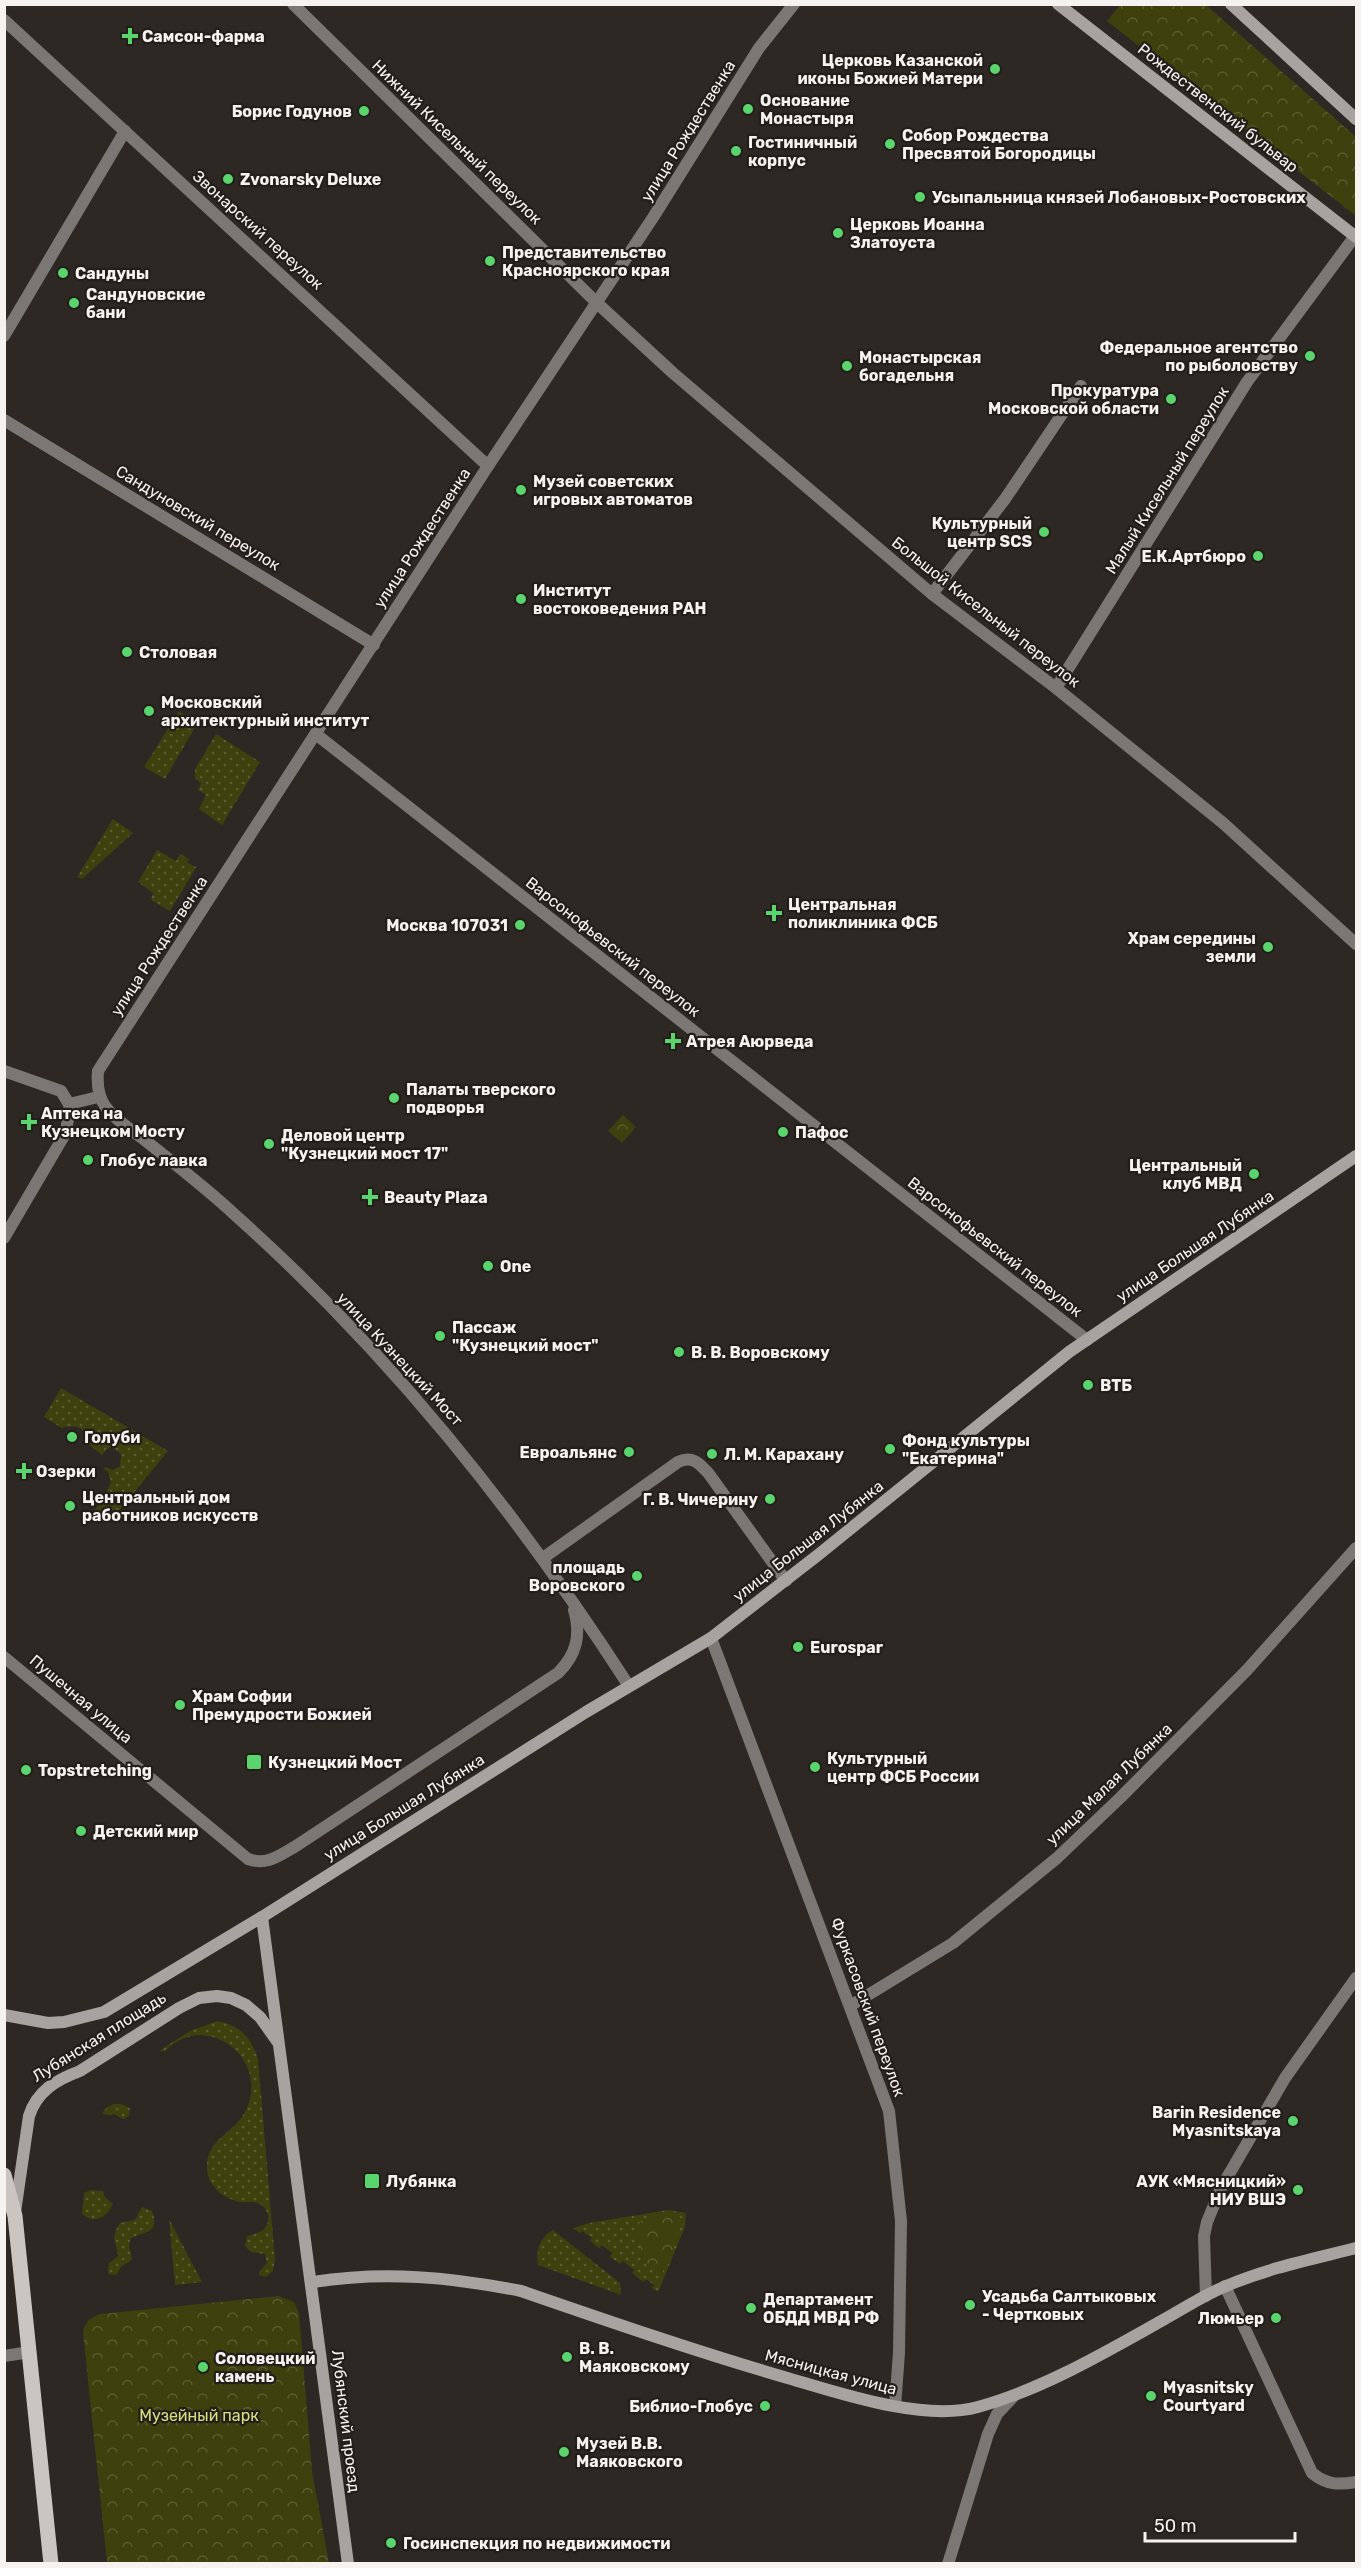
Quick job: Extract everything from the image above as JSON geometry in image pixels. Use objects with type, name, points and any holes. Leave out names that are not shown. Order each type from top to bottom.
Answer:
[{"type":"main road","name":"Рождественский бульвар","points":[[1059,4],[1356,237]]},
{"type":"main road","points":[[1231,4],[1356,119]]},
{"type":"main road","name":"улица Большая Лубянка","points":[[289,1900],[586,1712],[711,1638],[1088,1340],[1356,1156]]},
{"type":"main road","name":"Лубянская площадь","points":[[4,2015],[48,2023],[64,2022],[104,2012],[289,1900]]},
{"type":"main road","name":"Лубянская площадь","points":[[262,1917],[313,2282]]},
{"type":"main road","name":"Лубянская площадь","points":[[15,2216],[29,2116],[33,2104],[44,2090],[61,2078],[80,2071],[179,2008],[199,1998],[217,1996],[231,1998],[246,2005],[261,2017],[279,2045]]},
{"type":"main road","name":"Лубянская площадь","points":[[4,2175],[15,2216],[51,2564]]},
{"type":"main road","name":"Мясницкая улица","points":[[313,2282],[354,2275],[408,2275],[521,2291],[726,2360],[862,2400],[895,2406],[954,2410],[976,2407],[1014,2396],[1091,2359],[1225,2286],[1264,2271],[1356,2248]]},
{"type":"main road","name":"Лубянский проезд","points":[[313,2282],[348,2564]]},
{"type":"street","name":"Нижний Кисельный переулок","points":[[293,4],[597,303]]},
{"type":"street","name":"улица Рождественка","points":[[97,1097],[98,1071],[488,466],[597,303],[759,48],[794,4]]},
{"type":"street","name":"Звонарский переулок","points":[[4,20],[488,466]]},
{"type":"street","points":[[4,336],[125,131]]},
{"type":"street","name":"Малый Кисельный переулок","points":[[1056,688],[1247,382],[1356,237]]},
{"type":"street","name":"Большой Кисельный переулок","points":[[597,303],[674,373],[932,594],[1056,688],[1223,823],[1356,944]]},
{"type":"street","points":[[932,594],[1005,499],[1081,386]]},
{"type":"street","name":"Сандуновский переулок","points":[[4,420],[374,645]]},
{"type":"street","name":"Варсонофьевский переулок","points":[[316,735],[1088,1340]]},
{"type":"street","points":[[4,1071],[55,1087],[62,1091],[69,1104],[69,1122],[64,1134],[4,1238]]},
{"type":"street","points":[[69,1104],[97,1097]]},
{"type":"street","name":"улица Кузнецкий Мост","points":[[97,1097],[114,1116],[194,1178],[264,1241],[375,1353],[440,1424],[543,1558],[629,1686]]},
{"type":"street","points":[[543,1558],[678,1462],[687,1459],[699,1463],[709,1474],[786,1581]]},
{"type":"street","name":"улица Малая Лубянка","points":[[850,2006],[953,1943],[1057,1858],[1247,1670],[1356,1548]]},
{"type":"street","name":"Пушечная улица","points":[[4,1657],[248,1858],[258,1862],[267,1861],[296,1846],[558,1672],[568,1663],[578,1638],[577,1621],[570,1597]]},
{"type":"street","name":"Фуркасовский переулок","points":[[711,1638],[885,2098],[892,2130],[901,2221],[899,2353],[895,2406]]},
{"type":"street","points":[[1206,2296],[1204,2236],[1207,2222],[1221,2188],[1286,2078],[1356,1978]]},
{"type":"street","points":[[1225,2286],[1312,2474],[1334,2485],[1356,2482]]},
{"type":"street","points":[[4,2356],[30,2352]]},
{"type":"street","points":[[948,2564],[988,2434],[998,2414],[1014,2396]]},
{"type":"green space","points":[[1120,5],[1206,5],[1356,137],[1356,216],[1107,21]]},
{"type":"green space","points":[[179,711],[197,724],[165,779],[144,767]]},
{"type":"green space","points":[[216,734],[260,762],[222,825],[199,809],[206,795],[198,790],[201,783],[195,779],[195,769]]},
{"type":"green space","points":[[113,819],[133,833],[82,879],[77,877]]},
{"type":"green space","points":[[157,850],[176,861],[180,854],[189,859],[187,862],[197,866],[170,911],[151,900],[153,893],[138,882]]},
{"type":"green space","points":[[623,1115],[636,1127],[622,1143],[608,1131]]},
{"type":"green space","points":[[61,1388],[168,1451],[108,1524],[93,1512],[102,1501],[97,1497],[107,1491],[111,1482],[108,1472],[104,1469],[106,1467],[113,1470],[120,1466],[121,1454],[112,1447],[102,1455],[87,1443],[83,1430],[71,1426],[62,1428],[44,1417]]},
{"type":"green space","points":[[217,2021],[243,2033],[252,2044],[258,2059],[275,2260],[273,2271],[266,2277],[259,2275],[267,2263],[265,2254],[251,2252],[245,2246],[247,2236],[260,2232],[266,2226],[268,2218],[266,2211],[258,2203],[240,2202],[221,2194],[212,2184],[207,2172],[210,2151],[218,2140],[238,2122],[248,2106],[251,2089],[249,2071],[236,2051],[228,2044],[207,2036],[186,2037],[165,2051],[159,2051],[190,2031]]},
{"type":"green space","points":[[114,2104],[130,2108],[129,2116],[123,2119],[114,2114],[102,2113]]},
{"type":"green space","points":[[91,2190],[103,2191],[105,2197],[113,2204],[104,2216],[96,2219],[82,2214],[84,2193]]},
{"type":"green space","points":[[142,2207],[152,2211],[153,2228],[131,2238],[129,2245],[132,2260],[122,2266],[116,2275],[108,2274],[109,2263],[118,2256],[114,2237],[120,2223],[135,2220]]},
{"type":"green space","points":[[668,2210],[686,2213],[685,2227],[659,2290],[656,2291],[652,2288],[654,2285],[646,2279],[643,2282],[623,2261],[620,2264],[610,2257],[612,2253],[602,2245],[599,2248],[590,2241],[592,2238],[573,2228],[589,2223]]},
{"type":"green space","points":[[665,2212],[679,2220],[679,2227],[674,2248],[661,2276],[648,2265],[635,2235],[640,2221]]},
{"type":"green space","points":[[169,2219],[202,2282],[175,2285]]},
{"type":"green space","points":[[553,2230],[620,2283],[621,2295],[538,2265],[537,2255],[540,2245],[545,2236]]},
{"type":"green space","name":"Музейный парк","points":[[279,2296],[294,2302],[299,2313],[312,2471],[329,2563],[107,2563],[83,2332],[85,2325],[91,2318],[101,2314]]},
{"type":"place","name":"Самсон-фарма","points":[[130,36]]},
{"type":"place","name":"Церковь Казанской иконы Божией Матери","points":[[995,69]]},
{"type":"place","name":"Основание Монастыря","points":[[748,109]]},
{"type":"place","name":"Борис Годунов","points":[[364,111]]},
{"type":"place","name":"Собор Рождества Пресвятой Богородицы","points":[[890,144]]},
{"type":"place","name":"Гостиничный корпус","points":[[736,151]]},
{"type":"place","name":"Zvonarsky Deluxe","points":[[228,179]]},
{"type":"place","name":"Усыпальница князей Лобановых-Ростовских","points":[[920,197]]},
{"type":"place","name":"Церковь Иоанна Златоуста","points":[[838,233]]},
{"type":"place","name":"Представительство Красноярского края","points":[[490,261]]},
{"type":"place","name":"Сандуны","points":[[63,273]]},
{"type":"place","name":"Сандуновские бани","points":[[74,303]]},
{"type":"place","name":"Федеральное агентство по рыболовству","points":[[1310,356]]},
{"type":"place","name":"Монастырская богадельня","points":[[847,366]]},
{"type":"place","name":"Прокуратура Московской области","points":[[1171,399]]},
{"type":"place","name":"Музей советских игровых автоматов","points":[[521,490]]},
{"type":"place","name":"Культурный центр SCS","points":[[1044,532]]},
{"type":"place","name":"Е.К.Артбюро","points":[[1258,556]]},
{"type":"place","name":"Институт востоковедения РАН","points":[[521,599]]},
{"type":"place","name":"Столовая","points":[[127,652]]},
{"type":"place","name":"Московский архитектурный институт","points":[[149,711]]},
{"type":"place","name":"Центральная поликлиника ФСБ","points":[[774,913]]},
{"type":"place","name":"Москва 107031","points":[[520,925]]},
{"type":"place","name":"Храм середины земли","points":[[1268,947]]},
{"type":"place","name":"Атрея Аюрведа","points":[[673,1041]]},
{"type":"place","name":"Палаты тверского подворья","points":[[394,1098]]},
{"type":"place","name":"Аптека на Кузнецком Мосту","points":[[29,1122]]},
{"type":"place","name":"Пафос","points":[[783,1132]]},
{"type":"place","name":"Деловой центр \"Кузнецкий мост 17\"","points":[[269,1144]]},
{"type":"place","name":"Глобус лавка","points":[[88,1160]]},
{"type":"place","name":"Центральный клуб МВД","points":[[1254,1174]]},
{"type":"place","name":"Beauty Plaza","points":[[370,1197]]},
{"type":"place","name":"One","points":[[488,1266]]},
{"type":"place","name":"Пассаж \"Кузнецкий мост\"","points":[[440,1336]]},
{"type":"place","name":"В. В. Воровскому","points":[[679,1352]]},
{"type":"place","name":"ВТБ","points":[[1088,1385]]},
{"type":"place","name":"Голуби","points":[[72,1437]]},
{"type":"place","name":"Фонд культуры \"Екатерина\"","points":[[890,1449]]},
{"type":"place","name":"Евроальянс","points":[[629,1452]]},
{"type":"place","name":"Л. М. Карахану","points":[[712,1454]]},
{"type":"place","name":"Озерки","points":[[24,1471]]},
{"type":"place","name":"Г. В. Чичерину","points":[[770,1499]]},
{"type":"place","name":"Центральный дом работников искусств","points":[[70,1506]]},
{"type":"place","name":"площадь Воровского","points":[[637,1576]]},
{"type":"place","name":"Eurospar","points":[[798,1647]]},
{"type":"place","name":"Храм Софии Премудрости Божией","points":[[180,1705]]},
{"type":"place","name":"Кузнецкий Мост","points":[[254,1762]]},
{"type":"place","name":"Культурный центр ФСБ России","points":[[815,1767]]},
{"type":"place","name":"Topstretching","points":[[26,1770]]},
{"type":"place","name":"Детский мир","points":[[81,1831]]},
{"type":"place","name":"Barin Residence Myasnitskaya","points":[[1293,2121]]},
{"type":"place","name":"Лубянка","points":[[372,2181]]},
{"type":"place","name":"АУК «Мясницкий» НИУ ВШЭ","points":[[1298,2190]]},
{"type":"place","name":"Усадьба Салтыковых - Чертковых","points":[[970,2305]]},
{"type":"place","name":"Департамент ОБДД МВД РФ","points":[[751,2308]]},
{"type":"place","name":"Люмьер","points":[[1276,2318]]},
{"type":"place","name":"В. В. Маяковскому","points":[[567,2357]]},
{"type":"place","name":"Соловецкий камень","points":[[203,2367]]},
{"type":"place","name":"Myasnitsky Courtyard","points":[[1151,2396]]},
{"type":"place","name":"Библио-Глобус","points":[[765,2406]]},
{"type":"place","name":"Музей В.В. Маяковского","points":[[564,2452]]},
{"type":"place","name":"Госинспекция по недвижимости","points":[[391,2543]]}]
